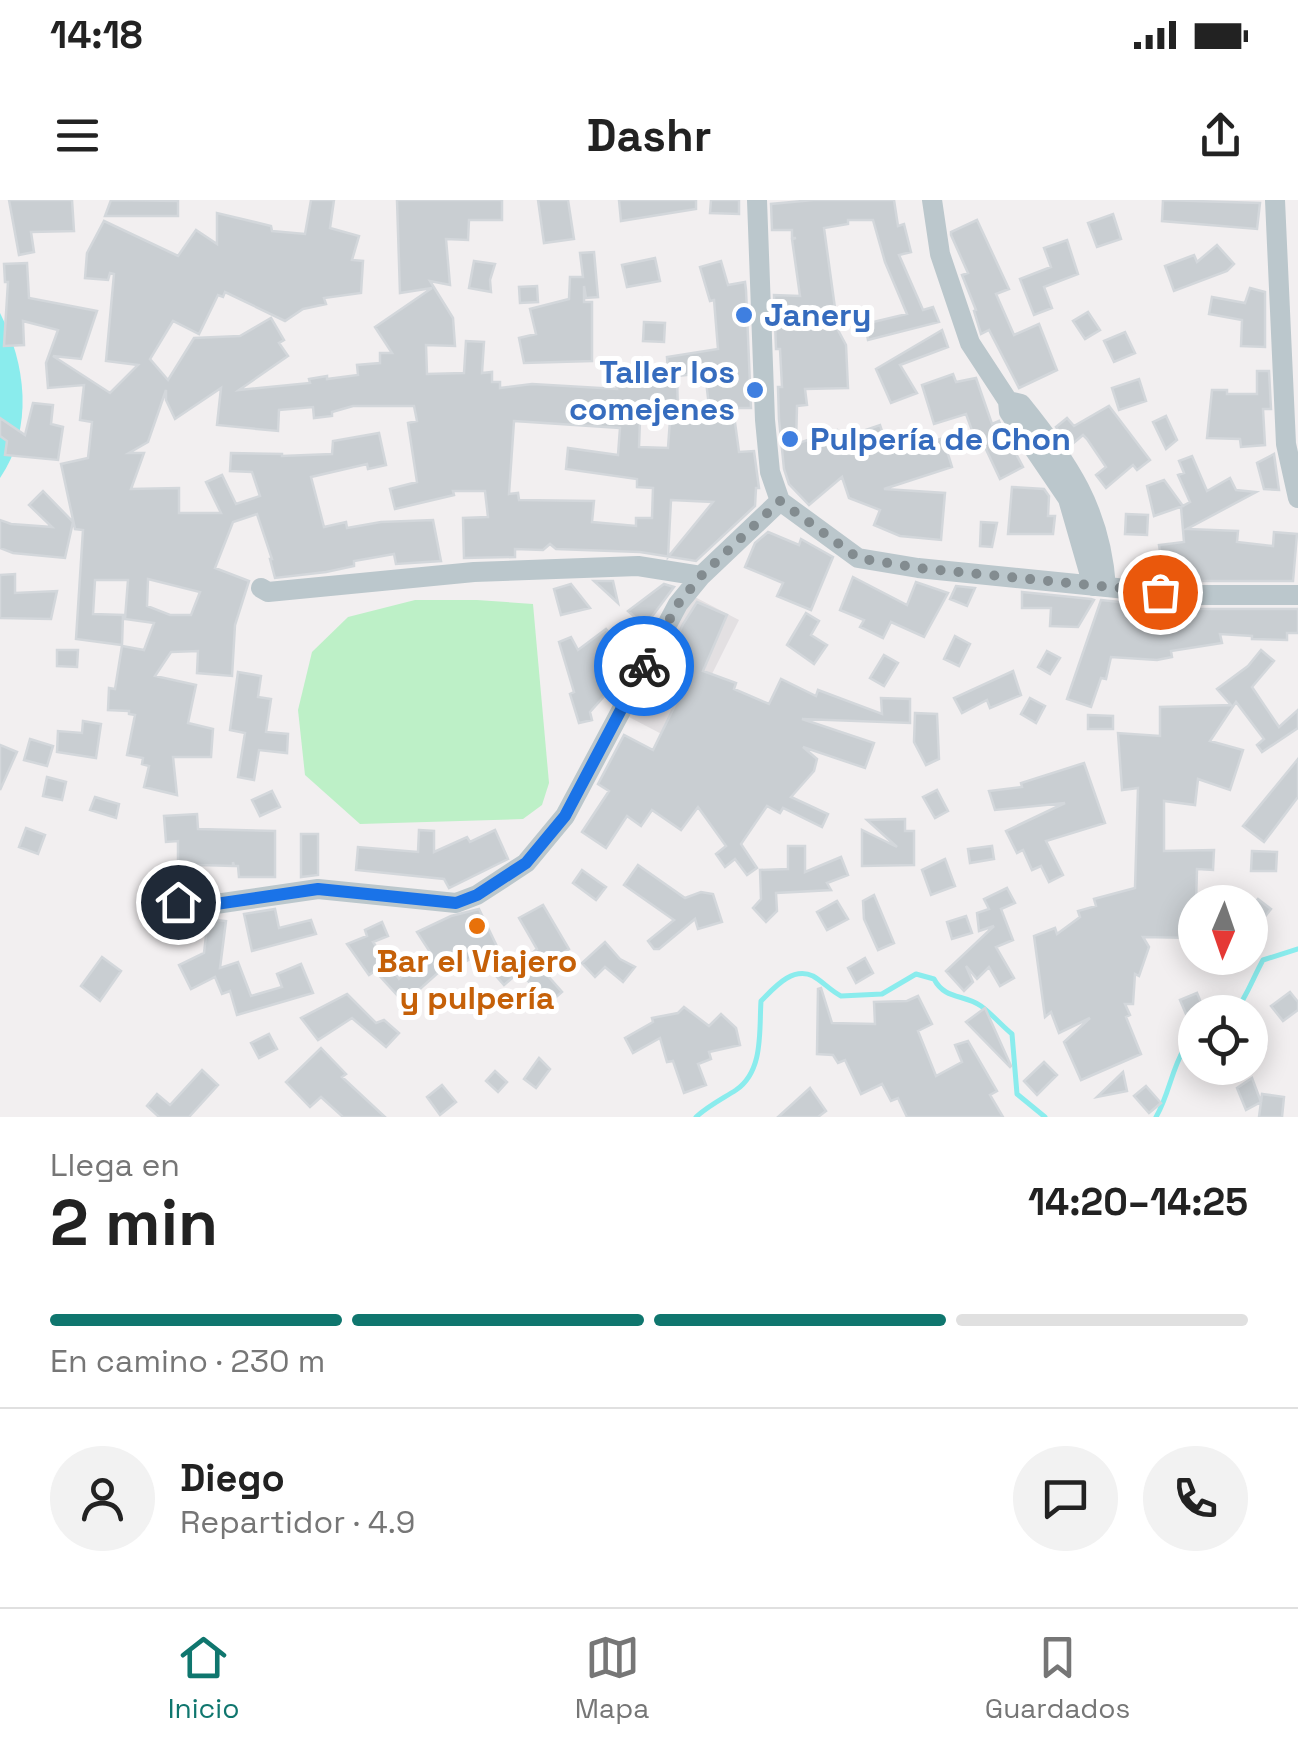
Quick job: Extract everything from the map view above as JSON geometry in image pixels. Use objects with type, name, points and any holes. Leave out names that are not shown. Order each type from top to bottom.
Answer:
[{"type":"street","points":[[757,200],[770,472],[780,501],[858,558],[918,568],[1186,595],[1298,595]]},
{"type":"street","points":[[932,200],[940,254],[970,343],[1008,401],[1021,404],[1080,484],[1093,521],[1100,587]]},
{"type":"street","points":[[1274,200],[1286,444],[1298,498]]},
{"type":"street","points":[[154,898],[202,906],[318,889],[456,903],[477,895],[526,863],[565,816],[678,604],[701,576],[780,501]]},
{"type":"street","points":[[261,588],[268,592],[474,572],[638,566],[701,576]]},
{"type":"shaded area","points":[[691,595],[739,620],[694,710],[696,752],[629,717]]},
{"type":"green space","points":[[415,600],[533,604],[549,783],[542,805],[523,819],[360,824],[305,775],[298,710],[312,652],[348,617]]},
{"type":"water","points":[[0,313],[16,353],[22,417],[11,459],[0,478]]},
{"type":"building","points":[[9,200],[72,200],[74,231],[31,232],[34,252],[19,255]]},
{"type":"building","points":[[111,200],[178,201],[178,216],[105,216]]},
{"type":"building","points":[[311,200],[334,200],[330,228],[359,236],[352,260],[363,261],[361,293],[324,298],[326,304],[303,309],[285,321],[225,292],[223,297],[218,295],[199,334],[173,321],[150,359],[168,380],[194,338],[240,336],[271,318],[288,356],[239,390],[358,375],[357,365],[380,363],[380,353],[392,353],[375,327],[432,288],[400,293],[397,200],[502,200],[502,220],[469,220],[468,240],[446,239],[450,285],[430,281],[453,318],[455,346],[426,345],[427,374],[464,373],[466,341],[484,342],[482,373],[492,372],[492,382],[500,382],[500,388],[532,384],[617,389],[616,383],[668,374],[667,357],[718,349],[714,300],[710,301],[700,267],[721,261],[728,285],[745,282],[751,408],[733,408],[739,452],[754,451],[759,488],[755,506],[696,561],[668,557],[640,552],[556,549],[550,544],[543,550],[515,549],[515,557],[464,558],[463,518],[488,517],[485,491],[453,491],[454,495],[395,509],[390,489],[417,482],[408,423],[417,421],[414,406],[353,406],[332,412],[332,416],[314,418],[313,407],[279,410],[278,431],[217,425],[221,388],[175,419],[166,390],[148,442],[129,453],[144,453],[131,489],[179,488],[179,513],[221,513],[206,482],[222,475],[236,504],[260,496],[252,472],[230,471],[231,453],[332,454],[333,441],[379,433],[386,465],[368,469],[367,464],[311,477],[324,527],[346,522],[347,528],[433,520],[441,561],[396,564],[394,554],[354,561],[354,566],[326,572],[275,578],[257,514],[233,522],[215,568],[249,581],[235,625],[232,676],[197,673],[198,651],[171,652],[155,676],[196,685],[188,723],[213,729],[211,757],[173,757],[177,795],[144,787],[149,766],[142,764],[143,758],[127,755],[135,715],[108,710],[109,688],[115,689],[122,646],[144,650],[154,623],[125,619],[128,580],[95,580],[93,614],[123,615],[122,645],[76,639],[83,530],[75,529],[61,464],[88,458],[92,422],[80,420],[84,385],[48,388],[46,363],[58,330],[23,321],[24,345],[4,346],[8,282],[4,264],[27,263],[29,298],[97,311],[81,359],[53,356],[110,393],[138,365],[106,361],[114,274],[110,273],[108,280],[85,278],[87,253],[104,221],[178,256],[196,230],[217,244],[217,213],[271,226],[272,231],[305,234]],"holes":[[[705,373],[710,414],[678,413],[677,376]],[[640,420],[670,420],[668,448],[639,447]],[[514,421],[620,428],[618,455],[568,448],[566,469],[637,479],[637,487],[653,488],[652,518],[636,518],[636,526],[592,522],[594,501],[519,500],[518,493],[509,494]],[[671,500],[713,502],[668,557]],[[148,579],[200,592],[191,615],[170,615],[147,606]]]},
{"type":"building","points":[[538,200],[568,200],[574,239],[544,243]]},
{"type":"building","points":[[619,200],[696,200],[696,209],[621,221]]},
{"type":"building","points":[[711,200],[739,200],[739,214],[710,213]]},
{"type":"building","points":[[894,200],[898,226],[904,224],[911,252],[899,255],[923,310],[933,307],[939,322],[868,340],[865,324],[907,314],[885,262],[873,220],[848,220],[848,224],[824,228],[838,330],[846,345],[848,388],[805,389],[807,405],[797,406],[796,444],[837,430],[838,434],[855,427],[857,433],[880,425],[887,446],[894,443],[898,453],[943,438],[952,467],[884,489],[945,493],[941,540],[900,536],[874,525],[880,510],[849,498],[842,477],[809,505],[789,484],[779,419],[778,387],[782,387],[774,295],[800,296],[792,239],[796,238],[792,238],[792,230],[772,230],[771,204]]},
{"type":"building","points":[[1163,200],[1260,203],[1257,229],[1162,221]]},
{"type":"building","points":[[1113,214],[1121,239],[1097,247],[1088,223]]},
{"type":"building","points":[[977,220],[1009,289],[996,294],[1014,335],[1039,324],[1057,370],[1019,388],[989,330],[981,334],[962,275],[968,273],[951,235]]},
{"type":"building","points":[[1067,240],[1078,274],[1044,287],[1052,308],[1034,315],[1020,279],[1051,267],[1044,248]]},
{"type":"building","points":[[1217,245],[1234,264],[1227,271],[1174,291],[1165,266],[1194,255],[1197,262]]},
{"type":"building","points":[[594,252],[598,297],[586,298],[584,286],[584,302],[592,302],[592,361],[524,363],[519,338],[536,334],[530,309],[569,299],[570,277],[583,277],[580,253]]},
{"type":"building","points":[[655,258],[660,281],[627,287],[622,265]]},
{"type":"building","points":[[474,261],[495,264],[491,292],[469,288]]},
{"type":"building","points":[[537,286],[538,302],[520,303],[519,287]]},
{"type":"building","points":[[1250,288],[1265,292],[1265,347],[1241,346],[1242,320],[1209,314],[1212,297],[1245,303]]},
{"type":"building","points":[[1088,312],[1100,330],[1085,339],[1073,321]]},
{"type":"building","points":[[644,322],[665,323],[664,342],[643,341]]},
{"type":"building","points":[[942,330],[948,347],[900,365],[917,393],[891,403],[876,369]]},
{"type":"building","points":[[1125,332],[1135,353],[1114,362],[1104,341]]},
{"type":"building","points":[[1257,371],[1269,371],[1271,409],[1263,409],[1265,445],[1241,447],[1240,439],[1207,438],[1212,390],[1257,394]]},
{"type":"building","points":[[953,374],[956,382],[976,378],[992,424],[999,421],[1009,447],[1012,446],[1023,467],[1000,479],[984,445],[978,447],[966,414],[934,424],[922,385]]},
{"type":"building","points":[[1139,379],[1146,401],[1119,410],[1112,388]]},
{"type":"building","points":[[33,403],[53,405],[51,424],[63,427],[58,460],[5,455],[7,441],[0,436],[0,418],[25,435]]},
{"type":"building","points":[[1109,406],[1150,460],[1137,470],[1133,465],[1106,488],[1096,475],[1106,467],[1087,439],[1083,435],[1070,446],[1056,427],[1067,418],[1074,426]]},
{"type":"building","points":[[1166,416],[1177,440],[1166,449],[1153,422]]},
{"type":"building","points":[[1274,454],[1279,490],[1264,489],[1257,463]]},
{"type":"building","points":[[1192,456],[1207,491],[1230,478],[1236,490],[1256,492],[1187,529],[1238,531],[1237,542],[1273,546],[1274,532],[1297,534],[1293,581],[1188,581],[1187,567],[1163,570],[1159,545],[1184,542],[1181,507],[1190,502],[1178,475],[1184,473],[1179,461]]},
{"type":"building","points":[[1164,480],[1183,506],[1154,516],[1147,486]]},
{"type":"building","points":[[1012,487],[1044,489],[1049,496],[1048,516],[1055,516],[1053,534],[1008,534]]},
{"type":"building","points":[[43,491],[73,522],[65,558],[0,548],[0,520],[52,527],[29,505]]},
{"type":"building","points":[[1126,514],[1148,515],[1147,535],[1125,534]]},
{"type":"building","points":[[981,522],[997,523],[992,547],[980,546]]},
{"type":"building","points":[[768,532],[799,545],[801,539],[833,557],[811,610],[777,596],[783,583],[745,567],[755,543]]},
{"type":"building","points":[[15,574],[15,593],[57,591],[51,619],[0,618],[0,575]]},
{"type":"building","points":[[853,577],[907,605],[916,582],[948,593],[924,637],[891,622],[883,638],[860,627],[864,620],[840,610]]},
{"type":"building","points":[[594,581],[613,581],[618,603]]},
{"type":"building","points":[[571,584],[590,608],[561,615],[554,589]]},
{"type":"building","points":[[664,584],[674,587],[645,626],[628,611]]},
{"type":"building","points":[[956,586],[975,588],[967,606],[950,599]]},
{"type":"building","points":[[1022,592],[1094,600],[1078,627],[1050,626],[1051,608],[1022,608]]},
{"type":"building","points":[[1101,600],[1186,609],[1298,609],[1298,633],[1287,633],[1287,640],[1220,634],[1222,643],[1171,651],[1172,657],[1111,657],[1106,679],[1101,678],[1091,707],[1067,699]]},
{"type":"building","points":[[697,602],[727,615],[703,671],[736,683],[734,689],[769,704],[781,679],[816,696],[818,690],[882,714],[881,698],[910,699],[910,723],[802,719],[874,743],[865,768],[803,747],[817,759],[814,771],[791,797],[828,814],[822,827],[783,808],[780,813],[767,806],[741,844],[757,868],[747,875],[735,859],[725,867],[716,854],[726,846],[698,807],[681,830],[652,810],[641,826],[627,816],[606,848],[582,832],[609,791],[598,784],[624,735],[653,750],[675,705],[651,694]]},
{"type":"building","points":[[806,613],[819,621],[811,635],[827,645],[814,664],[787,645]]},
{"type":"building","points":[[606,629],[622,649],[602,668],[615,684],[590,712],[592,720],[579,723],[559,642],[571,637],[578,650]]},
{"type":"building","points":[[955,636],[970,644],[959,666],[944,659]]},
{"type":"building","points":[[57,650],[78,650],[77,667],[57,666]]},
{"type":"building","points":[[1261,650],[1274,661],[1252,687],[1279,727],[1298,710],[1298,728],[1262,752],[1257,745],[1264,739],[1236,702],[1210,741],[1243,750],[1230,790],[1198,779],[1195,805],[1164,801],[1164,851],[1214,850],[1213,870],[1197,869],[1197,885],[1178,885],[1178,938],[1143,937],[1149,947],[1139,976],[1135,974],[1133,1004],[1125,1004],[1130,1015],[1126,1017],[1141,1054],[1081,1080],[1064,1042],[1090,1018],[1059,1033],[1051,1012],[1045,1017],[1034,936],[1055,928],[1057,934],[1080,917],[1078,911],[1096,906],[1094,899],[1135,888],[1138,788],[1122,790],[1118,733],[1160,736],[1160,707],[1231,705],[1217,689],[1248,666]]},
{"type":"building","points":[[1047,651],[1060,658],[1050,674],[1038,667]]},
{"type":"building","points":[[884,655],[898,663],[884,686],[870,678]]},
{"type":"building","points":[[1013,671],[1021,695],[990,708],[987,700],[962,713],[954,698]]},
{"type":"building","points":[[238,672],[261,676],[258,697],[271,699],[266,732],[288,734],[287,753],[259,750],[254,780],[238,777],[245,733],[230,730]]},
{"type":"building","points":[[1030,698],[1045,706],[1036,723],[1021,714]]},
{"type":"building","points":[[915,713],[937,714],[939,759],[926,765],[914,742]]},
{"type":"building","points":[[1088,715],[1113,716],[1113,729],[1088,729]]},
{"type":"building","points":[[83,721],[101,724],[96,758],[57,752],[58,731],[82,733]]},
{"type":"building","points":[[30,739],[53,746],[47,766],[24,760]]},
{"type":"building","points":[[0,745],[17,752],[0,790]]},
{"type":"building","points":[[1298,759],[1298,797],[1264,842],[1243,826]]},
{"type":"building","points":[[1084,763],[1105,823],[1046,841],[1063,875],[1049,882],[1041,866],[1032,870],[1023,850],[1017,853],[1006,831],[1065,803],[995,810],[989,791],[1022,787],[1021,783]]},
{"type":"building","points":[[47,777],[66,782],[62,800],[43,796]]},
{"type":"building","points":[[937,790],[948,811],[935,818],[923,797]]},
{"type":"building","points":[[272,791],[280,807],[260,816],[252,800]]},
{"type":"building","points":[[95,797],[119,804],[116,818],[90,810]]},
{"type":"building","points":[[197,814],[198,829],[275,831],[275,877],[239,877],[238,866],[233,862],[233,866],[199,865],[199,883],[178,883],[178,841],[166,842],[164,816]]},
{"type":"building","points":[[905,819],[905,831],[914,831],[914,865],[862,866],[862,830],[897,847],[867,820]]},
{"type":"building","points":[[26,828],[45,835],[38,854],[19,847]]},
{"type":"building","points":[[419,830],[434,831],[434,852],[495,830],[508,859],[449,888],[444,879],[356,870],[358,847],[418,852]]},
{"type":"building","points":[[301,834],[318,834],[318,875],[301,877]]},
{"type":"building","points":[[788,846],[805,846],[805,872],[841,857],[848,875],[827,883],[831,890],[776,893],[777,911],[766,922],[753,908],[761,899],[760,870],[788,869]]},
{"type":"building","points":[[992,846],[994,859],[970,863],[968,849]]},
{"type":"building","points":[[1252,851],[1277,852],[1276,871],[1251,871]]},
{"type":"building","points":[[945,859],[955,886],[931,895],[922,870]]},
{"type":"building","points":[[638,865],[685,898],[701,892],[713,894],[722,922],[698,929],[695,919],[654,949],[648,941],[674,920],[624,885]]},
{"type":"building","points":[[582,870],[606,887],[596,900],[573,883]]},
{"type":"building","points":[[1007,888],[1015,903],[1001,909],[1013,940],[996,947],[1014,978],[1000,986],[989,967],[977,979],[966,966],[973,982],[964,991],[946,971],[994,926],[979,931],[977,913],[989,909],[984,899]]},
{"type":"building","points":[[874,895],[894,943],[878,950],[864,919],[863,901]]},
{"type":"building","points":[[837,901],[848,919],[827,930],[817,912]]},
{"type":"building","points":[[543,905],[569,949],[540,967],[562,992],[548,1004],[516,967],[537,949],[519,918]]},
{"type":"building","points":[[275,909],[279,928],[311,920],[316,934],[252,951],[244,914]]},
{"type":"building","points":[[479,909],[504,961],[507,958],[519,972],[504,985],[489,968],[484,972],[472,958],[454,968],[449,963],[412,996],[415,1001],[408,1007],[375,971],[369,975],[347,944],[367,936],[365,930],[382,922],[388,936],[373,942],[399,979],[430,952],[417,932],[451,916]]},
{"type":"building","points":[[966,916],[972,933],[952,939],[947,922]]},
{"type":"building","points":[[208,919],[226,921],[220,968],[238,962],[251,996],[282,987],[277,974],[301,964],[313,993],[237,1015],[230,991],[222,994],[215,977],[191,989],[179,965],[204,953]]},
{"type":"building","points":[[605,942],[620,959],[635,967],[623,982],[605,967],[595,977],[582,963]]},
{"type":"building","points":[[102,957],[121,971],[100,1001],[81,986]]},
{"type":"building","points":[[865,958],[873,973],[856,983],[848,968]]},
{"type":"building","points":[[821,988],[832,1023],[875,1024],[874,1002],[907,1001],[918,996],[932,1024],[918,1031],[936,1076],[962,1062],[955,1045],[968,1041],[997,1091],[990,1095],[1003,1117],[907,1117],[898,1098],[891,1101],[882,1084],[861,1094],[845,1060],[838,1063],[833,1055],[817,1054]]},
{"type":"building","points":[[1290,992],[1298,1002],[1298,1010],[1283,1021],[1271,1006]]},
{"type":"building","points":[[347,994],[376,1023],[384,1020],[399,1033],[386,1047],[352,1018],[318,1040],[301,1018]]},
{"type":"building","points":[[684,1007],[709,1026],[721,1014],[736,1028],[740,1045],[709,1052],[711,1059],[698,1064],[706,1085],[684,1093],[673,1061],[667,1062],[660,1038],[633,1053],[625,1038],[653,1022],[652,1018],[678,1013]]},
{"type":"building","points":[[985,1008],[1011,1066],[1010,1067],[966,1022]]},
{"type":"building","points":[[269,1034],[277,1049],[259,1058],[251,1043]]},
{"type":"building","points":[[321,1048],[346,1074],[342,1077],[385,1117],[343,1117],[321,1097],[310,1107],[286,1082]]},
{"type":"building","points":[[539,1058],[550,1069],[536,1088],[524,1079]]},
{"type":"building","points":[[1044,1062],[1057,1075],[1037,1095],[1024,1081]]},
{"type":"building","points":[[202,1070],[218,1085],[189,1117],[159,1117],[147,1106],[157,1094],[170,1105]]},
{"type":"building","points":[[495,1071],[507,1082],[498,1092],[486,1081]]},
{"type":"building","points":[[1123,1072],[1127,1091],[1097,1097]]},
{"type":"building","points":[[442,1085],[456,1102],[440,1115],[427,1097]]},
{"type":"building","points":[[1255,1085],[1261,1102],[1246,1110],[1237,1088]]},
{"type":"building","points":[[1146,1086],[1161,1103],[1149,1113],[1134,1096]]},
{"type":"building","points":[[810,1088],[826,1111],[818,1117],[778,1117]]},
{"type":"building","points":[[1262,1094],[1284,1097],[1282,1117],[1259,1117]]},
{"type":"waterway","points":[[1245,995],[1263,960],[1298,949]]},
{"type":"waterway","points":[[696,1117],[745,1082],[756,1061],[761,1001],[784,980],[798,974],[816,978],[841,996],[882,994],[916,974],[934,979],[949,994],[975,1002],[1012,1034],[1017,1094],[1045,1117]]},
{"type":"waterway","points":[[1156,1117],[1178,1062]]},
{"type":"way so far","points":[[644,666],[678,604],[701,576],[780,501],[858,558],[918,568],[1160,592]]},
{"type":"place","name":"Janery","points":[[744,315]]},
{"type":"place","name":"Taller los comejenes","points":[[755,390]]},
{"type":"place","name":"Pulpería de Chon","points":[[790,439]]},
{"type":"place","name":"Bar el Viajero y pulpería","points":[[477,926]]},
{"type":"route","points":[[178,902],[202,906],[318,889],[456,903],[477,895],[526,863],[565,816],[644,666]]}]
